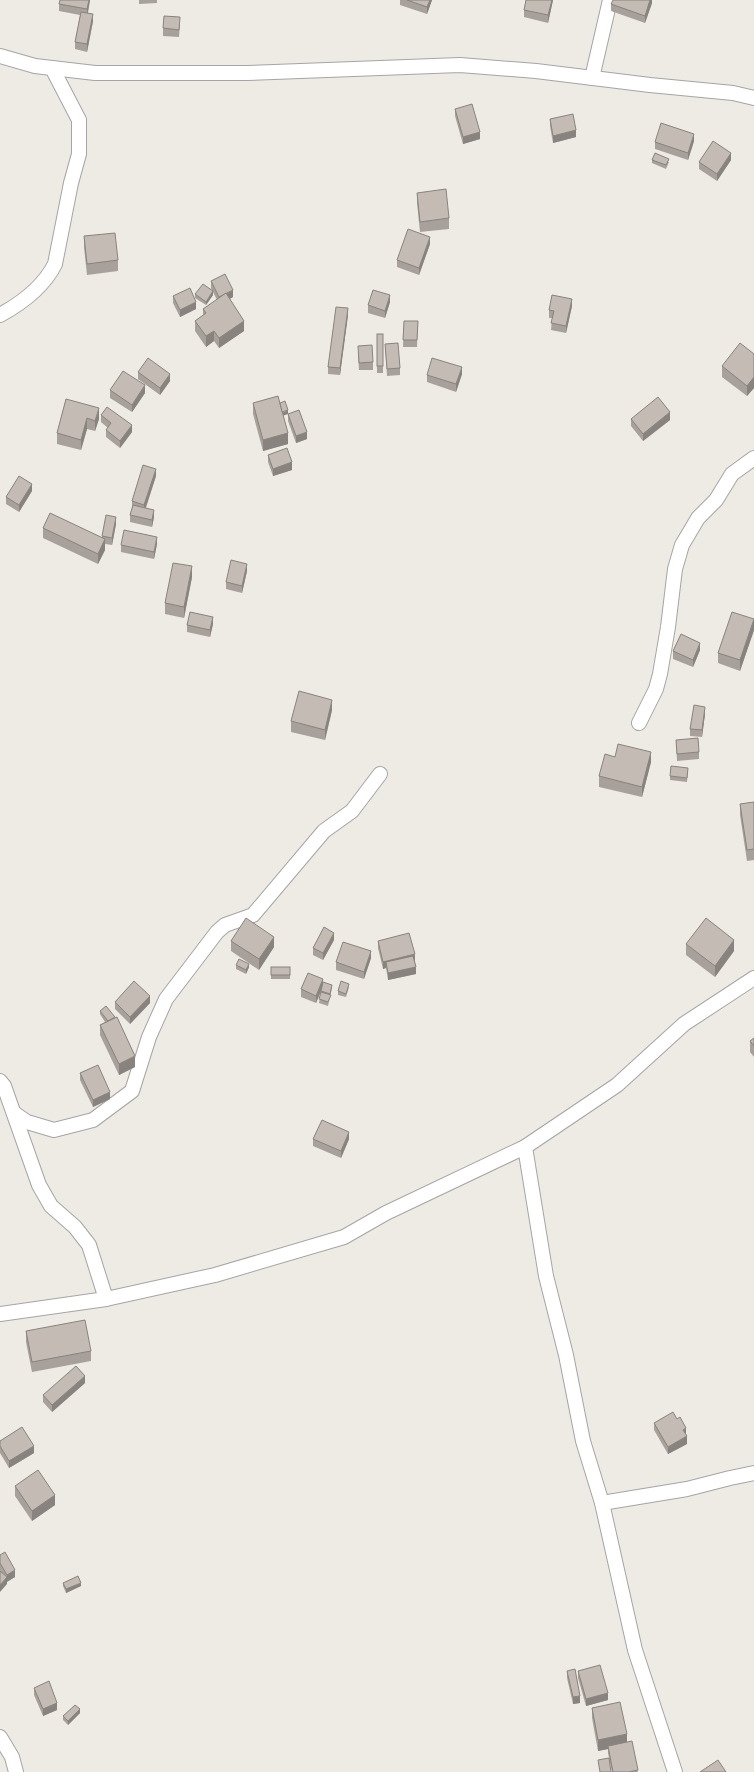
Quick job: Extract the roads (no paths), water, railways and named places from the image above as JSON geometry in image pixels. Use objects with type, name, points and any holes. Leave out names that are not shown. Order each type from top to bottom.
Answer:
[{"type":"street","points":[[592,78],[610,0]]},
{"type":"street","points":[[0,56],[34,66],[95,73],[247,73],[460,65],[536,71],[733,93],[754,98]]},
{"type":"street","points":[[0,315],[40,286],[49,276],[55,264],[71,183],[79,154],[79,120],[52,68]]},
{"type":"street","points":[[639,723],[656,689],[660,674],[675,569],[682,545],[698,518],[716,500],[732,474],[754,458]]},
{"type":"street","points":[[14,1114],[27,1122],[54,1130],[93,1120],[132,1091],[149,1037],[166,999],[217,932],[225,926],[253,915],[324,832],[352,811],[380,774]]},
{"type":"street","points":[[0,1314],[106,1300],[215,1275],[344,1237],[386,1213],[526,1147],[617,1085],[684,1024],[754,978]]},
{"type":"street","points":[[0,1081],[4,1086],[39,1185],[51,1206],[75,1227],[88,1245],[106,1300]]},
{"type":"street","points":[[526,1147],[546,1276],[566,1356],[583,1441],[602,1504],[635,1650],[675,1772]]},
{"type":"street","points":[[602,1504],[687,1489],[754,1474]]},
{"type":"street","points":[[0,1737],[12,1757],[16,1772]]}]
